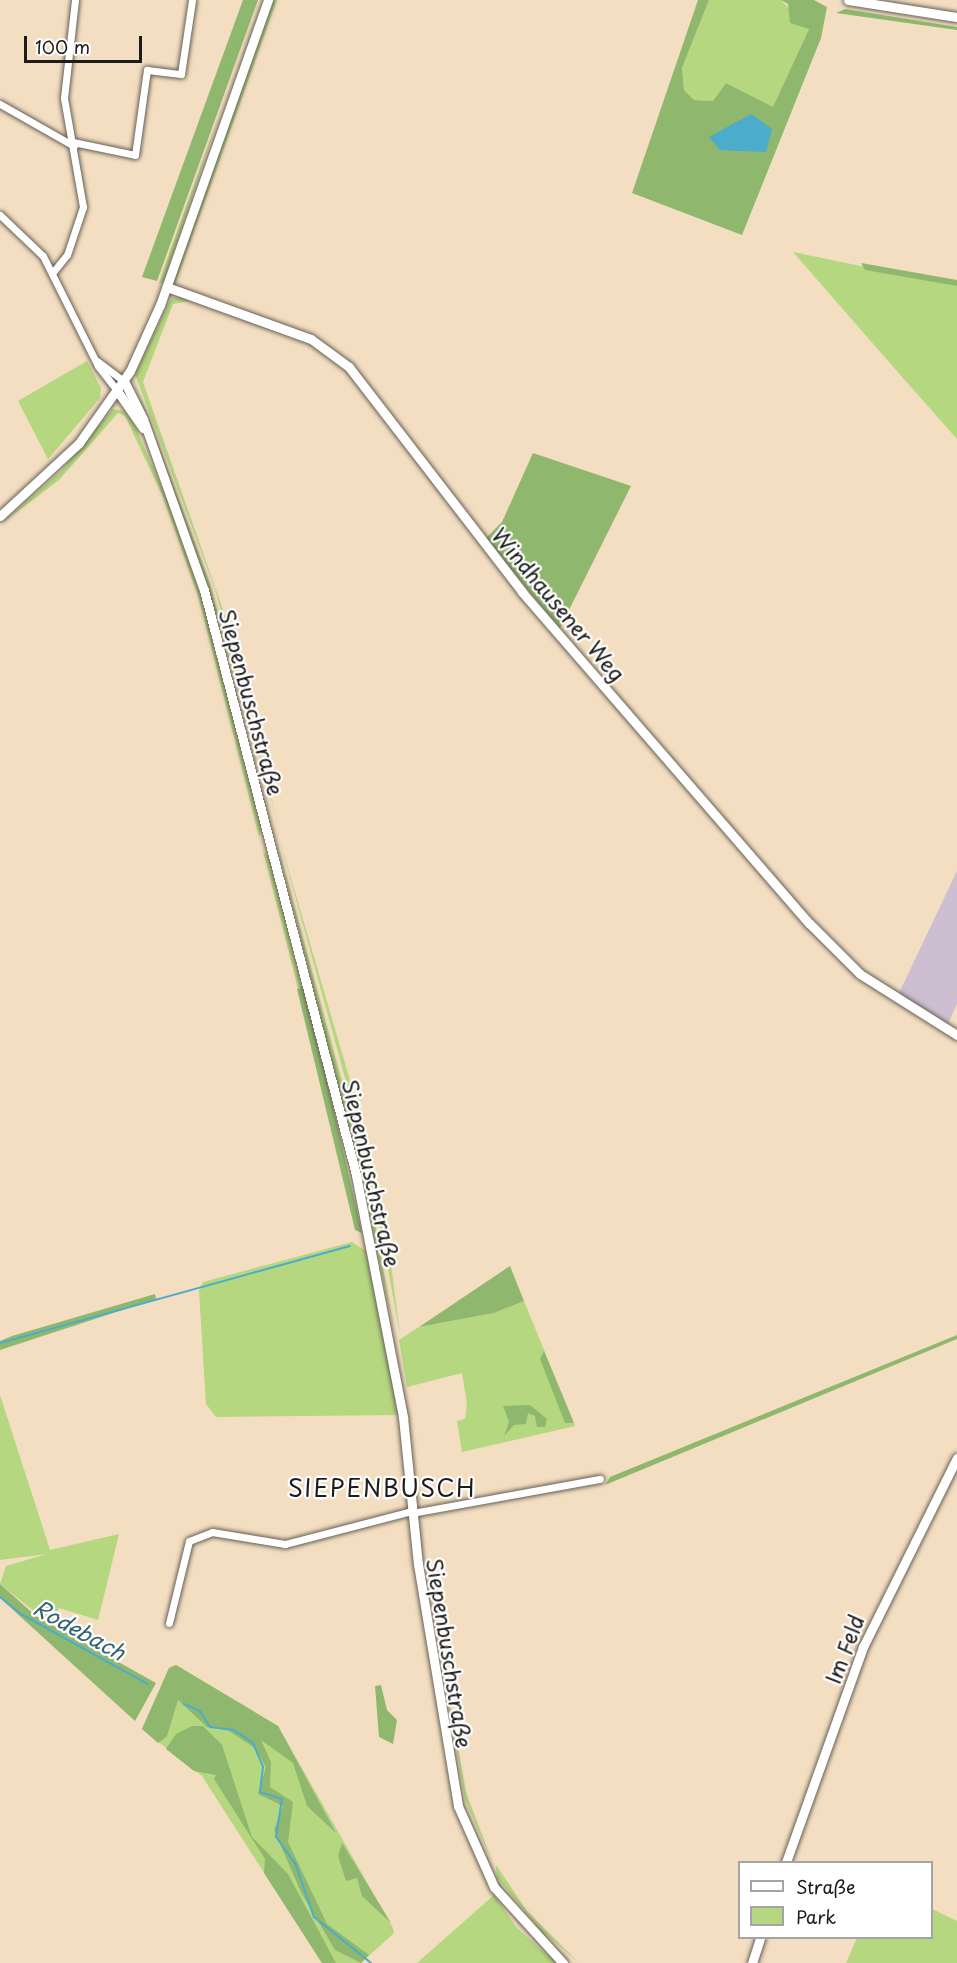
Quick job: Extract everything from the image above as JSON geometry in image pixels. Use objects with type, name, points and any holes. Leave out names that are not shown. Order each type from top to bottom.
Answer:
[{"type":"main road","points":[[0,516],[72,450],[118,392],[124,381],[167,287],[268,0]]},
{"type":"main road","points":[[848,0],[957,17]]},
{"type":"main road","name":"Windhausener Weg","points":[[167,287],[311,339],[349,367],[577,657],[816,931],[860,974],[893,997],[957,1035]]},
{"type":"main road","name":"Siepenbuschstraße","points":[[124,381],[204,590],[356,1175],[404,1417],[412,1512],[436,1689],[463,1821],[504,1902],[563,1963]]},
{"type":"main road","points":[[118,392],[143,428]]},
{"type":"main road","name":"Im Feld","points":[[787,1861],[863,1647],[957,1458]]},
{"type":"main road","points":[[752,1963],[760,1939]]},
{"type":"street","points":[[53,272],[67,255],[82,216],[74,144],[64,98],[75,0]]},
{"type":"street","points":[[0,104],[74,144],[135,155],[147,70],[181,74],[192,0]]},
{"type":"street","points":[[0,214],[37,247],[53,272],[98,361],[118,392]]},
{"type":"street","points":[[98,361],[124,381]]},
{"type":"street","points":[[169,1623],[189,1540],[212,1532],[285,1544],[412,1512],[600,1479]]},
{"type":"shaded area","points":[[957,871],[957,1004],[947,1026],[898,995]]},
{"type":"green space","points":[[243,0],[258,0],[157,281],[142,277]]},
{"type":"green space","points":[[272,0],[277,0],[175,285],[174,279]]},
{"type":"green space","points":[[698,0],[709,0],[682,68],[684,90],[694,100],[713,101],[726,83],[773,107],[809,29],[790,23],[788,4],[781,0],[814,0],[827,7],[821,38],[742,235],[632,193]]},
{"type":"green space","points":[[709,0],[781,0],[809,29],[773,108],[726,83],[714,101],[694,100],[684,90],[682,68]]},
{"type":"green space","points":[[845,9],[957,27],[957,30],[836,13]]},
{"type":"green space","points":[[221,110],[163,283],[159,283],[170,251]]},
{"type":"green space","points":[[793,252],[957,286],[957,439],[903,378]]},
{"type":"green space","points":[[861,263],[957,280],[957,286],[865,270]]},
{"type":"green space","points":[[182,297],[190,301],[173,304],[143,382],[227,621],[279,828],[215,589],[135,374],[171,298]]},
{"type":"green space","points":[[87,361],[101,388],[100,398],[48,459],[18,401]]},
{"type":"green space","points":[[133,377],[209,581],[273,825],[220,626]]},
{"type":"green space","points":[[113,409],[124,411],[134,424],[178,524],[199,587],[262,829],[259,837],[199,599],[163,497],[125,416],[118,413],[59,480],[0,525],[61,471]]},
{"type":"green space","points":[[533,453],[631,486],[560,628],[485,539],[502,522]]},
{"type":"green space","points":[[279,837],[354,1094],[391,1264],[400,1334],[367,1158]]},
{"type":"green space","points":[[276,839],[364,1162],[395,1333],[363,1186]]},
{"type":"green space","points":[[263,851],[270,858],[302,987],[298,988]]},
{"type":"green space","points":[[303,986],[362,1233],[355,1230],[297,989]]},
{"type":"green space","points":[[352,1242],[366,1251],[400,1415],[216,1417],[206,1404],[199,1291],[203,1282]]},
{"type":"green space","points":[[510,1266],[524,1301],[494,1313],[419,1327]]},
{"type":"green space","points":[[155,1294],[156,1299],[0,1350],[0,1341],[12,1336]]},
{"type":"green space","points":[[524,1301],[575,1426],[462,1452],[457,1421],[465,1419],[467,1403],[462,1373],[407,1387],[399,1340],[419,1327],[494,1313]]},
{"type":"green space","points":[[957,1335],[957,1339],[605,1485],[610,1477]]},
{"type":"green space","points":[[544,1351],[574,1423],[565,1423],[540,1359]]},
{"type":"green space","points":[[0,1395],[50,1550],[119,1534],[98,1620],[59,1608],[50,1624],[0,1584],[6,1566],[47,1554],[0,1560]]},
{"type":"green space","points":[[530,1405],[547,1419],[545,1427],[537,1427],[535,1416],[528,1413],[526,1424],[514,1425],[504,1436],[509,1422],[503,1406]]},
{"type":"green space","points":[[0,1584],[36,1616],[156,1683],[135,1721],[0,1598]]},
{"type":"green space","points":[[442,1660],[466,1792],[491,1859],[465,1800]]},
{"type":"green space","points":[[176,1665],[278,1726],[393,1928],[394,1933],[361,1963],[322,1963],[202,1776],[142,1729],[169,1668]]},
{"type":"green space","points":[[176,1665],[278,1726],[336,1833],[307,1806],[293,1763],[261,1740],[271,1762],[270,1787],[293,1802],[288,1842],[327,1924],[369,1955],[361,1963],[335,1950],[301,1892],[274,1830],[283,1806],[258,1794],[266,1767],[255,1748],[226,1729],[207,1727],[178,1700],[167,1736],[158,1743],[142,1729],[169,1668]]},
{"type":"green space","points":[[381,1685],[387,1710],[397,1720],[393,1744],[379,1737],[375,1686]]},
{"type":"green space","points":[[192,1726],[203,1726],[222,1745],[252,1837],[288,1874],[336,1963],[322,1963],[264,1873],[265,1859],[214,1779],[216,1775],[194,1771],[166,1749],[176,1734]]},
{"type":"green space","points":[[342,1843],[391,1923],[362,1896],[357,1878],[346,1881],[338,1856]]},
{"type":"green space","points":[[496,1865],[527,1911],[579,1963],[542,1931],[567,1963],[508,1902],[491,1872],[521,1914],[541,1930],[497,1878]]},
{"type":"green space","points":[[494,1895],[516,1927],[556,1963],[417,1963]]},
{"type":"green space","points":[[933,1909],[957,1921],[957,1963],[846,1963],[857,1939],[933,1939]]},
{"type":"water","points":[[751,114],[772,129],[766,152],[720,150],[709,137]]},
{"type":"waterway","points":[[0,1343],[350,1246]]},
{"type":"waterway","name":"Rodebach","points":[[0,1597],[21,1614],[148,1684]]},
{"type":"waterway","name":"Rodebach","points":[[184,1704],[200,1711],[210,1727],[234,1730],[253,1743],[263,1767],[260,1792],[282,1799],[276,1837],[295,1863],[314,1917],[371,1963]]},
{"type":"district","name":"SIEPENBUSCH","points":[[382,1488]]}]
